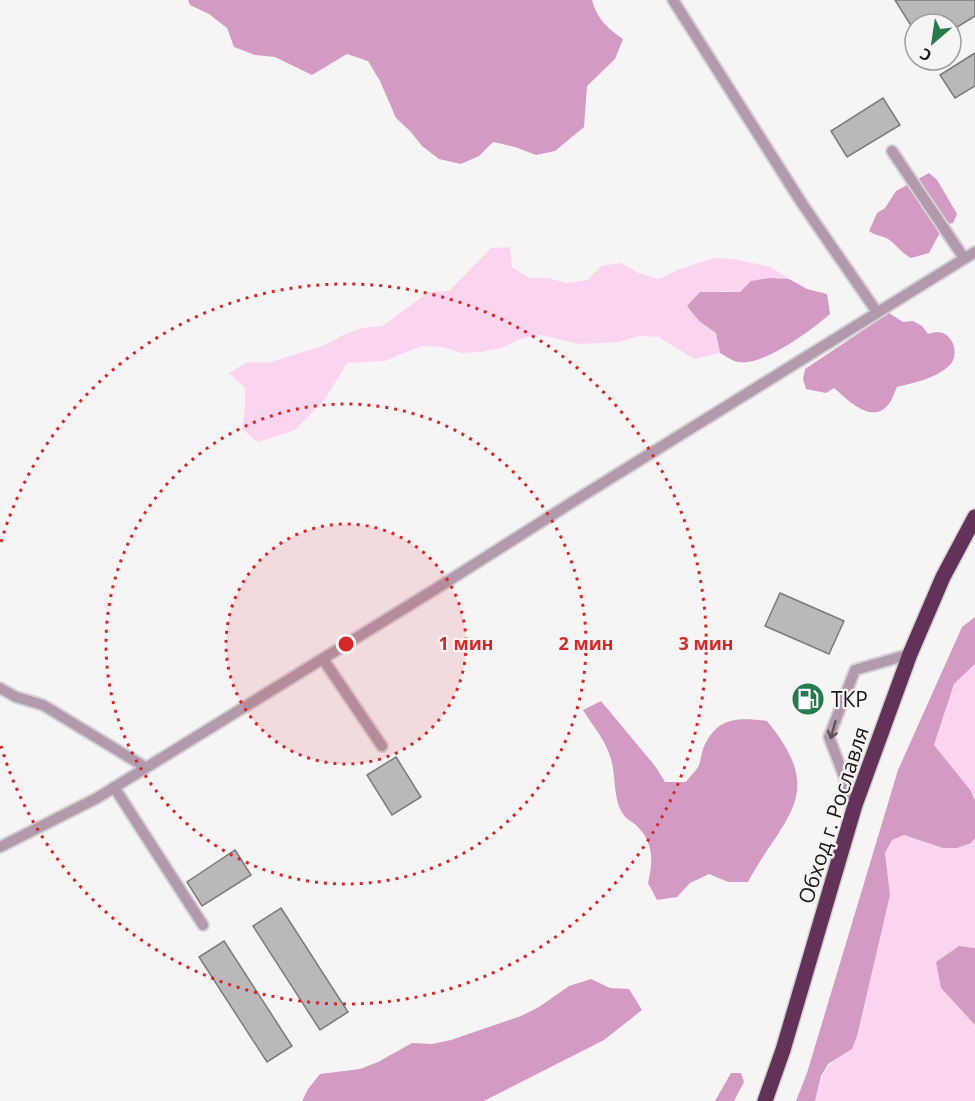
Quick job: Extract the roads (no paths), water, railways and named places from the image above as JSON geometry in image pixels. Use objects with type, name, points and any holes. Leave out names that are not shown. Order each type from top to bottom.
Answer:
[{"type":"highway","name":"Обход г. Рославля","points":[[765,1101],[783,1050],[855,805],[910,654],[943,577],[975,517]]},
{"type":"street","points":[[673,0],[803,205],[877,312]]},
{"type":"street","points":[[892,151],[964,258]]},
{"type":"street","points":[[0,847],[97,798],[975,252]]},
{"type":"street","points":[[855,805],[829,737],[855,670],[910,654]]},
{"type":"street","points":[[323,659],[382,746]]},
{"type":"street","points":[[0,688],[16,697],[43,705],[145,767]]},
{"type":"street","points":[[114,787],[203,926]]},
{"type":"place","name":"ТКР","points":[[808,699]]}]
